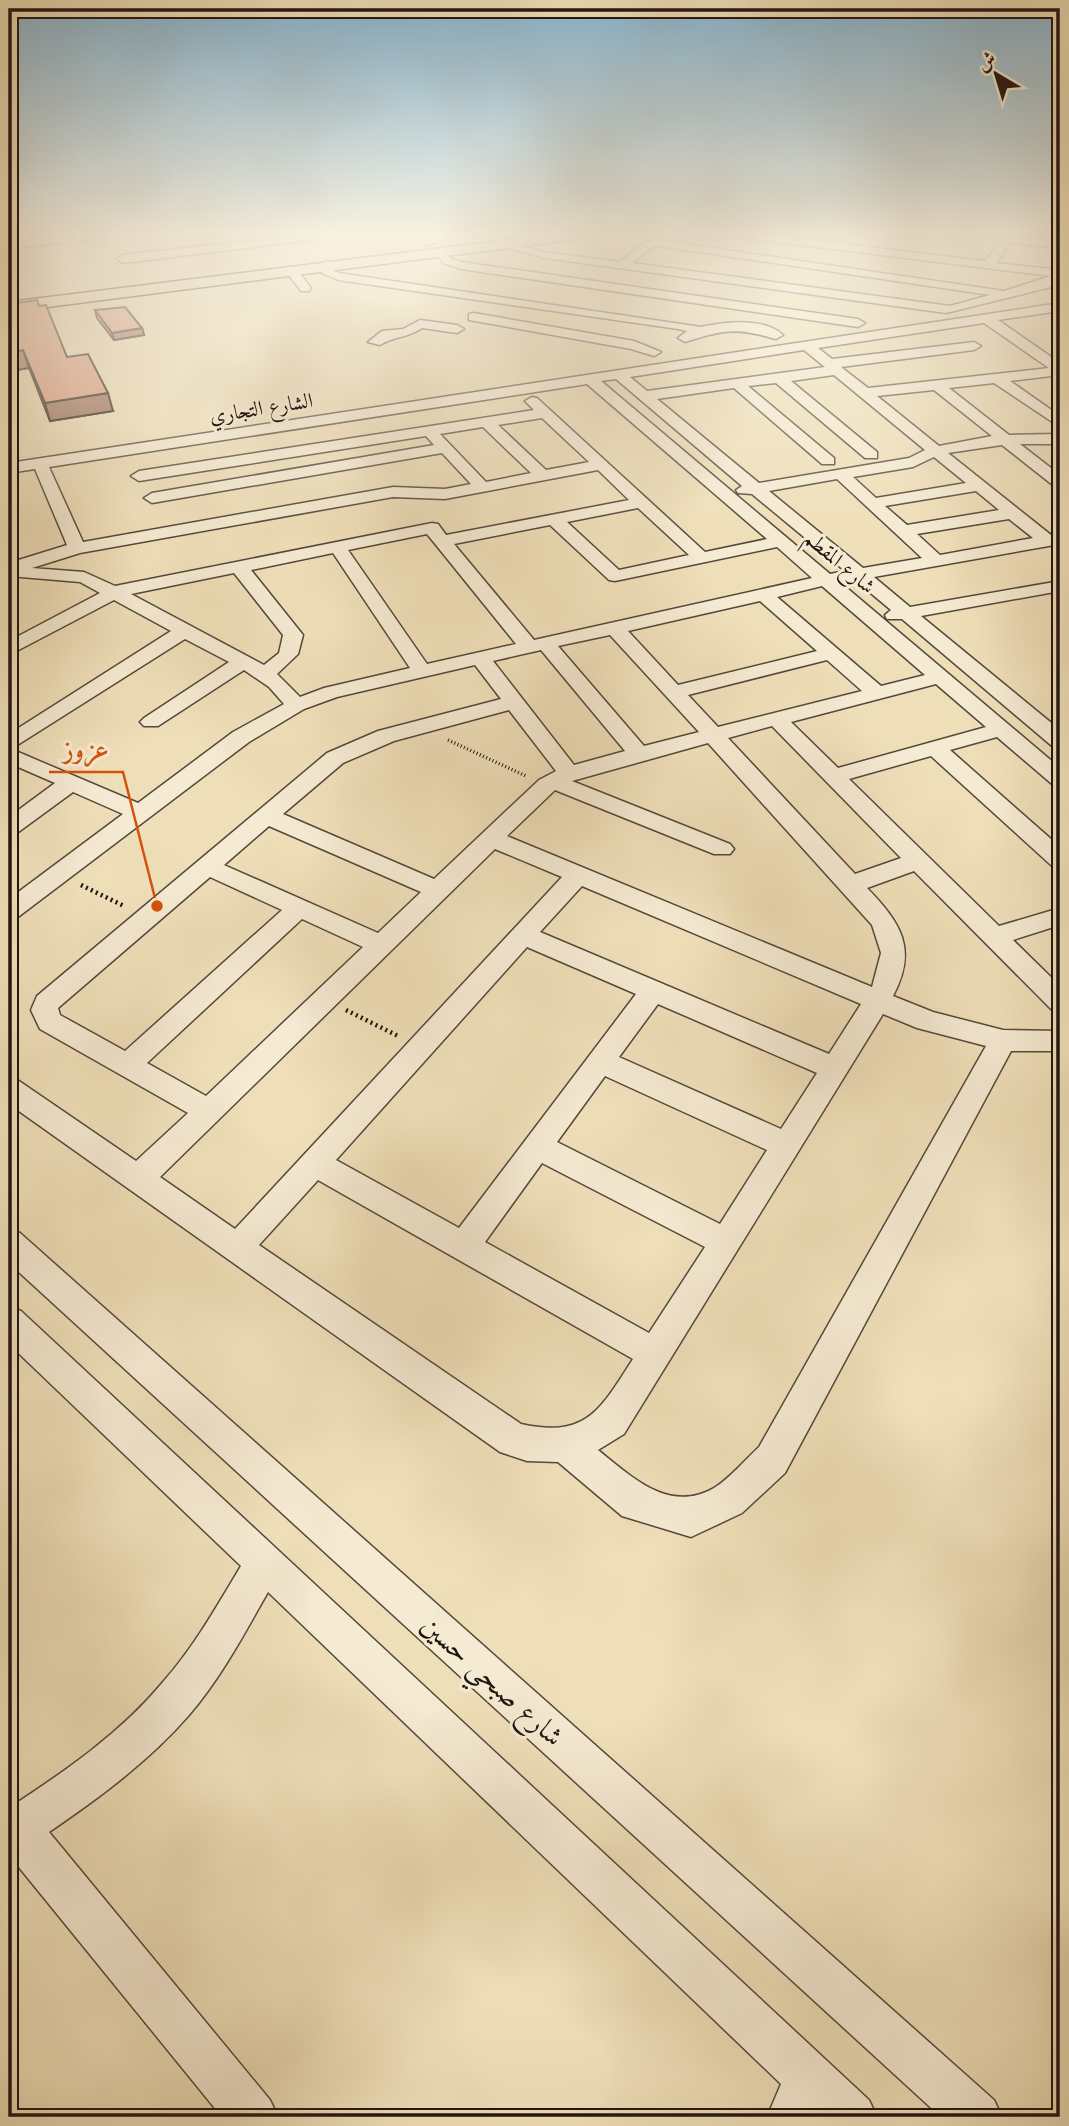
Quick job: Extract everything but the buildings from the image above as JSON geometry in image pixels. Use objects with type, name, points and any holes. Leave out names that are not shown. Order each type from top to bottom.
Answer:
[{"type":"street","points":[[375,342],[387,334],[400,333]]},
{"type":"street","points":[[506,337],[512,333]]},
{"type":"street","points":[[565,333],[640,346],[682,346],[685,333]]},
{"type":"street","name":"الشارع التجاري","points":[[9,454],[275,427],[590,379],[616,366],[727,333]]},
{"type":"street","name":"الشارع التجاري","points":[[783,333],[794,336]]},
{"type":"street","name":"الشارع التجاري","points":[[616,366],[808,333]]},
{"type":"street","name":"الشارع التجاري","points":[[727,342],[832,333]]},
{"type":"street","points":[[956,333],[1015,376]]},
{"type":"street","points":[[1008,333],[1060,370]]},
{"type":"street","points":[[794,336],[932,452],[1054,540]]},
{"type":"street","points":[[645,396],[779,378],[833,367],[984,354]]},
{"type":"street","name":"شارع المقطم","points":[[616,366],[645,396],[755,488],[1056,732]]},
{"type":"street","points":[[865,393],[1060,370]]},
{"type":"street","points":[[1044,373],[1060,384]]},
{"type":"street","points":[[779,378],[871,455]]},
{"type":"street","points":[[997,378],[1060,423]]},
{"type":"street","name":"شارع المقطم","points":[[590,379],[1060,779]]},
{"type":"street","points":[[736,383],[935,560]]},
{"type":"street","points":[[937,385],[1060,483]]},
{"type":"street","points":[[519,390],[702,558]]},
{"type":"street","points":[[139,476],[545,413]]},
{"type":"street","points":[[486,422],[543,476]]},
{"type":"street","name":"الشارع التجاري","points":[[9,468],[40,463],[198,424]]},
{"type":"street","points":[[275,427],[307,472]]},
{"type":"street","points":[[428,431],[482,488]]},
{"type":"street","points":[[724,493],[834,468],[871,455],[905,450],[932,452],[1007,440],[1060,439]]},
{"type":"street","points":[[121,444],[161,515]]},
{"type":"street","points":[[84,577],[89,564],[116,542],[161,515],[307,472],[445,449]]},
{"type":"street","points":[[708,480],[913,461],[932,452]]},
{"type":"street","points":[[40,463],[77,548]]},
{"type":"street","points":[[161,515],[403,492],[438,494],[601,465]]},
{"type":"street","points":[[873,503],[979,486]]},
{"type":"street","points":[[403,492],[437,534],[639,754]]},
{"type":"street","points":[[9,649],[115,592],[337,547],[554,519],[642,502]]},
{"type":"street","points":[[904,531],[1013,513]]},
{"type":"street","points":[[554,519],[615,576],[780,541]]},
{"type":"street","points":[[9,911],[242,737],[297,705],[331,692],[826,580],[1054,540]]},
{"type":"street","points":[[9,570],[77,548],[116,542]]},
{"type":"street","points":[[337,547],[422,671]]},
{"type":"street","points":[[239,566],[293,635],[293,645],[288,656],[263,674]]},
{"type":"street","points":[[9,570],[84,577],[263,674],[297,705]]},
{"type":"street","points":[[872,619],[1052,587],[1060,602]]},
{"type":"street","points":[[764,594],[877,693]]},
{"type":"street","points":[[9,726],[179,627]]},
{"type":"street","points":[[9,743],[179,627]]},
{"type":"street","points":[[9,1089],[513,1440],[540,1447],[566,1446],[592,1437],[612,1422],[878,1000],[893,970],[895,954],[891,938],[877,915],[615,628]]},
{"type":"street","points":[[674,692],[831,653]]},
{"type":"street","points":[[480,658],[514,702],[556,780],[722,849]]},
{"type":"street","points":[[151,723],[243,662]]},
{"type":"street","points":[[138,1179],[490,838],[556,780],[639,754],[940,677]]},
{"type":"street","points":[[209,1111],[50,1022],[44,1010],[51,996],[335,758],[359,746],[418,727],[514,702]]},
{"type":"street","points":[[776,719],[1060,1002]]},
{"type":"street","points":[[833,777],[1001,729]]},
{"type":"street","points":[[935,748],[1060,860]]},
{"type":"street","points":[[9,755],[140,813]]},
{"type":"street","points":[[9,828],[71,782]]},
{"type":"street","points":[[266,816],[437,890]]},
{"type":"street","points":[[490,838],[952,1029],[1003,1040],[1060,1041]]},
{"type":"street","points":[[850,885],[917,861]]},
{"type":"street","points":[[206,866],[380,944]]},
{"type":"street","points":[[237,1248],[578,875]]},
{"type":"street","points":[[127,1065],[299,908]]},
{"type":"street","points":[[993,937],[1060,916]]},
{"type":"street","points":[[523,935],[836,1069]]},
{"type":"street","points":[[464,1247],[653,990]]},
{"type":"street","points":[[566,1446],[635,1503],[691,1518],[729,1500],[738,1492],[772,1460],[1003,1040]]},
{"type":"street","points":[[600,1061],[788,1146]]},
{"type":"street","points":[[537,1146],[726,1242]]},
{"type":"street","points":[[315,1163],[656,1354]]},
{"type":"street","name":"شارع صبحي حسين","points":[[9,1243],[977,2117]]},
{"type":"street","points":[[9,1322],[263,1563],[801,2097],[852,2117]]},
{"type":"street","points":[[253,2117],[13,1830],[119,1753],[176,1700],[218,1641],[263,1563]]},
{"type":"path","points":[[418,727],[556,780]]},
{"type":"path","points":[[58,874],[146,917]]},
{"type":"path","points":[[324,999],[421,1047]]},
{"type":"place","name":"عزوز","points":[[157,906]]}]
